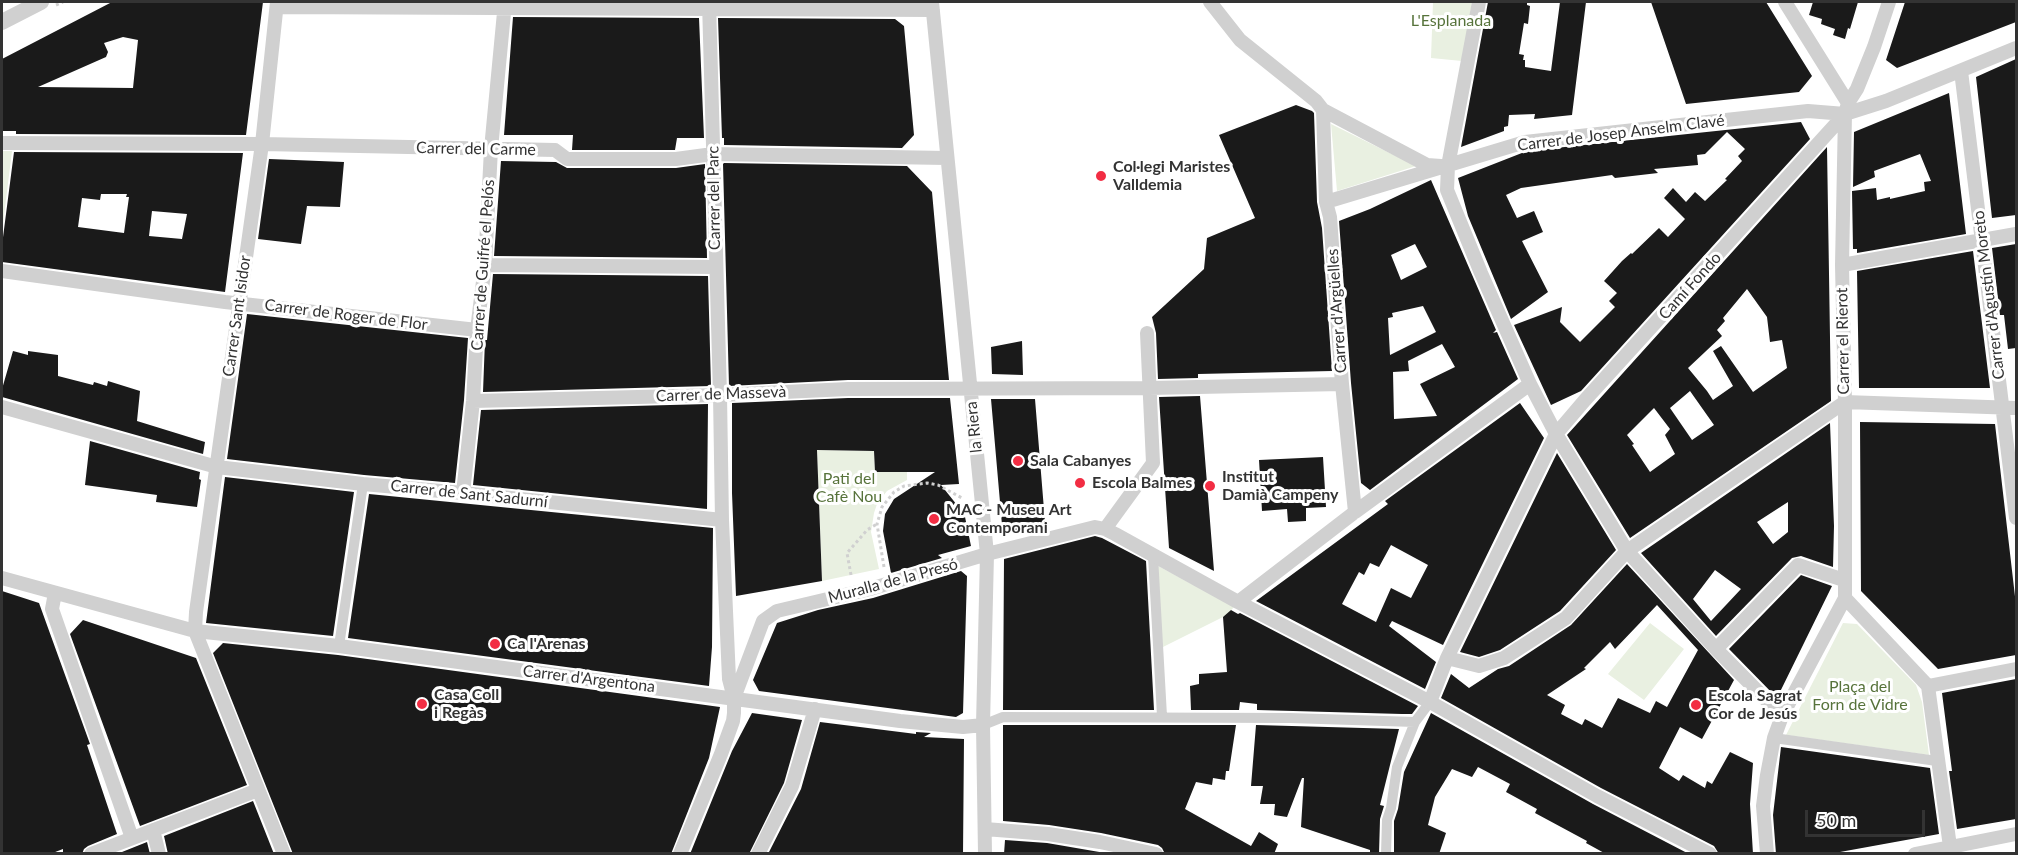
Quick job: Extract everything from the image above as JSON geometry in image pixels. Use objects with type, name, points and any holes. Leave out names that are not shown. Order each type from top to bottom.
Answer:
[{"type":"street","points":[[2,22],[41,2]]},
{"type":"street","points":[[1210,2],[1240,40],[1316,101],[1323,110],[1427,165],[1448,166]]},
{"type":"street","points":[[1479,2],[1448,166],[1448,190],[1481,273],[1530,384],[1556,434],[1627,550],[1716,649],[1782,716]]},
{"type":"street","points":[[1785,2],[1846,109]]},
{"type":"street","points":[[1846,109],[1874,47],[1889,2]]},
{"type":"street","points":[[277,4],[932,6]]},
{"type":"street","name":"Carrer Sant Isidor","points":[[195,631],[238,303],[262,144],[277,4]]},
{"type":"street","name":"Carrer de Guifré el Pelós","points":[[463,493],[485,265],[491,149],[505,4]]},
{"type":"street","name":"Carrer del Parc","points":[[709,5],[722,520],[729,680],[734,698]]},
{"type":"street","name":"la Riera","points":[[932,6],[987,554],[983,725],[985,854]]},
{"type":"street","name":"Carrer de Josep Anselm Clavé","points":[[1326,202],[1525,142],[1808,111],[1846,109],[1886,101],[2016,48]]},
{"type":"street","name":"Carrer d'Agustín Moreto","points":[[1961,71],[1982,239],[2010,408],[2016,518]]},
{"type":"street","name":"Camí Fondo","points":[[1430,702],[1447,658],[1556,434],[1824,138],[1846,109]]},
{"type":"street","name":"Carrer el Rierot","points":[[1845,598],[1842,265],[1846,109]]},
{"type":"street","name":"Carrer d'Argüelles","points":[[1323,110],[1326,202],[1331,228],[1342,384],[1355,512]]},
{"type":"street","name":"Carrer del Carme","points":[[2,142],[555,150],[567,159],[676,159],[713,154],[946,158]]},
{"type":"street","points":[[1842,265],[2016,234]]},
{"type":"street","points":[[485,265],[715,267]]},
{"type":"street","name":"Carrer de Roger de Flor","points":[[2,271],[238,303],[477,330]]},
{"type":"street","points":[[1147,333],[1153,463],[1105,529],[1238,602],[1430,702],[1597,796],[1710,854]]},
{"type":"street","name":"Carrer de Massevà","points":[[473,401],[720,395],[848,389],[1149,388],[1342,384]]},
{"type":"street","points":[[1238,602],[1355,512],[1530,384]]},
{"type":"street","points":[[1447,658],[1479,666],[1504,658],[1566,618],[1627,550],[1845,402],[2010,408]]},
{"type":"street","name":"Carrer de Sant Sadurní","points":[[2,407],[217,467],[722,520]]},
{"type":"street","points":[[339,646],[363,484]]},
{"type":"street","name":"Muralla de la Presó","points":[[734,698],[763,621],[777,611],[881,586],[987,554],[1095,527],[1105,529]]},
{"type":"street","points":[[1154,556],[1162,716]]},
{"type":"street","points":[[1716,649],[1798,565],[1844,580]]},
{"type":"street","name":"Carrer d'Argentona","points":[[2,578],[195,631],[339,646],[963,727],[983,725]]},
{"type":"street","points":[[56,593],[52,609],[132,838]]},
{"type":"street","points":[[1767,854],[1763,806],[1774,738],[1782,716],[1845,598],[1928,686],[1950,850]]},
{"type":"street","points":[[195,631],[284,854]]},
{"type":"street","points":[[1928,686],[2016,669]]},
{"type":"street","points":[[680,854],[733,721],[734,698]]},
{"type":"street","points":[[1386,854],[1387,820],[1397,767],[1415,722],[1430,702]]},
{"type":"street","points":[[758,854],[792,786],[815,709]]},
{"type":"street","points":[[983,725],[1003,717],[1162,716],[1415,722]]},
{"type":"street","points":[[1774,738],[1937,760]]},
{"type":"street","points":[[91,854],[258,790]]},
{"type":"street","points":[[986,829],[1048,834],[1156,854]]},
{"type":"street","points":[[153,830],[159,854]]},
{"type":"street","points":[[1915,854],[1950,850],[2016,834]]},
{"type":"path","points":[[884,567],[877,524],[887,499],[904,486],[927,483],[938,485],[962,498]]},
{"type":"path","points":[[851,575],[847,553],[867,530],[877,524]]},
{"type":"green space","name":"L'Esplanada","points":[[1433,2],[1472,2],[1462,61],[1431,58]]},
{"type":"green space","points":[[1331,124],[1416,166],[1337,191]]},
{"type":"green space","points":[[2,151],[12,151],[2,232]]},
{"type":"green space","name":"Pati del Cafè Nou","points":[[817,450],[874,451],[875,471],[907,472],[907,480],[887,491],[877,504],[874,513],[871,532],[879,569],[822,581]]},
{"type":"green space","points":[[1149,561],[1234,607],[1227,615],[1163,647]]},
{"type":"green space","points":[[1650,623],[1684,649],[1644,700],[1608,674]]},
{"type":"green space","name":"Plaça del Forn de Vidre","points":[[1843,623],[1857,624],[1916,685],[1922,702],[1929,755],[1786,735]]},
{"type":"building","points":[[112,2],[263,2],[246,135],[16,134],[16,131],[2,131],[2,59]],"holes":[[[123,37],[138,40],[133,88],[38,87],[106,57],[108,52],[104,43]]]},
{"type":"building","points":[[1488,2],[1527,2],[1530,6],[1528,24],[1524,23],[1519,54],[1524,55],[1525,67],[1551,71],[1560,2],[1586,2],[1572,115],[1534,119],[1535,114],[1509,115],[1508,126],[1504,127],[1504,131],[1461,147]]},
{"type":"building","points":[[1651,2],[1766,2],[1812,76],[1799,92],[1686,104]]},
{"type":"building","points":[[1813,2],[1858,2],[1845,39],[1833,35],[1835,29],[1821,24],[1822,19],[1809,15]]},
{"type":"building","points":[[1905,2],[2016,2],[2016,22],[1897,68],[1886,60]]},
{"type":"building","points":[[513,17],[699,18],[704,138],[677,138],[675,150],[572,150],[573,135],[504,135]]},
{"type":"building","points":[[718,18],[895,19],[904,26],[914,135],[902,148],[724,145]]},
{"type":"building","points":[[2016,59],[2016,215],[1992,218],[1976,77]]},
{"type":"building","points":[[1949,93],[1966,234],[1857,253],[1857,249],[1853,249],[1852,191],[1876,188],[1877,200],[1890,197],[1890,199],[1925,191],[1924,182],[1931,181],[1920,154],[1874,171],[1875,177],[1853,187],[1854,132]]},
{"type":"building","points":[[1296,105],[1314,113],[1317,202],[1322,228],[1332,371],[1198,374],[1198,378],[1158,379],[1156,333],[1152,317],[1204,269],[1207,238],[1255,218],[1219,135]]},
{"type":"building","points":[[1801,122],[1810,139],[1581,391],[1551,405],[1514,325],[1562,307],[1560,322],[1580,342],[1615,307],[1609,301],[1617,293],[1604,281],[1622,261],[1659,228],[1668,237],[1685,219],[1664,198],[1673,188],[1686,202],[1695,192],[1705,201],[1727,180],[1725,179],[1742,161],[1738,156],[1745,149],[1727,132],[1705,154],[1697,155],[1698,165],[1654,169],[1658,173],[1615,178],[1612,175],[1521,188],[1506,195],[1517,218],[1534,211],[1543,232],[1522,241],[1548,292],[1511,319],[1468,216],[1458,178],[1527,151]]},
{"type":"building","points":[[1827,147],[1831,401],[1630,538],[1567,435]],"holes":[[[1747,289],[1767,317],[1770,342],[1782,340],[1787,368],[1753,392],[1721,346],[1713,351],[1733,386],[1713,400],[1688,368],[1722,336],[1717,330],[1725,321],[1723,318]],[[1690,391],[1714,425],[1692,440],[1670,408]],[[1654,408],[1670,429],[1665,435],[1675,454],[1650,472],[1627,435]]]},
{"type":"building","points":[[14,152],[243,153],[225,292],[2,262],[2,245]],"holes":[[[101,194],[127,194],[126,197],[129,197],[124,233],[78,227],[82,198],[100,200]],[[152,211],[187,214],[182,239],[149,236]]]},
{"type":"building","points":[[269,159],[344,162],[340,207],[307,206],[301,244],[258,239]]},
{"type":"building","points":[[501,161],[556,162],[567,168],[676,168],[705,164],[707,258],[494,256]]},
{"type":"building","points":[[724,163],[907,166],[932,192],[949,380],[848,380],[729,386]]},
{"type":"building","points":[[1431,180],[1496,330],[1493,333],[1497,332],[1518,379],[1370,490],[1361,483],[1339,221]],"holes":[[[1415,244],[1427,267],[1401,280],[1391,255]],[[1423,306],[1436,332],[1390,355],[1388,318],[1393,317],[1392,313]],[[1442,344],[1455,367],[1420,384],[1437,416],[1394,419],[1393,372],[1409,371],[1408,361]]]},
{"type":"building","points":[[2016,244],[2016,348],[2008,349],[2004,315],[2000,315],[1992,248]]},
{"type":"building","points":[[1973,251],[1990,388],[1859,388],[1857,271]]},
{"type":"building","points":[[493,274],[708,276],[711,386],[483,392],[485,340],[487,340]]},
{"type":"building","points":[[247,314],[468,338],[455,483],[227,459]]},
{"type":"building","points":[[1022,341],[1023,375],[992,374],[991,347]]},
{"type":"building","points":[[13,351],[28,355],[28,351],[58,355],[58,376],[93,385],[94,382],[107,386],[108,381],[140,391],[137,421],[205,442],[203,454],[2,397],[2,389]]},
{"type":"building","points":[[1200,396],[1214,571],[1169,548],[1159,397]]},
{"type":"building","points":[[848,398],[950,398],[959,484],[941,485],[965,517],[971,546],[938,555],[942,558],[891,573],[883,531],[885,514],[894,499],[935,472],[875,472],[874,451],[817,450],[822,581],[736,596],[732,493],[732,403]]},
{"type":"building","name":"Sala Cabanyes","points":[[991,399],[1035,399],[1045,522],[1014,532],[1002,525]]},
{"type":"building","points":[[1520,403],[1544,438],[1443,645],[1392,621],[1389,626],[1436,662],[1425,689],[1256,601],[1388,504],[1385,501]],"holes":[[[1391,545],[1428,565],[1411,598],[1391,588],[1376,622],[1342,604],[1359,572],[1364,575],[1370,563],[1379,567]]]},
{"type":"building","points":[[708,404],[707,509],[473,485],[481,410]]},
{"type":"building","points":[[1860,422],[1995,424],[2016,605],[2016,655],[1938,669],[1861,591]]},
{"type":"building","points":[[1830,423],[1834,526],[1833,567],[1801,556],[1792,558],[1716,636],[1641,553]],"holes":[[[1788,502],[1788,532],[1773,544],[1757,522]],[[1715,570],[1741,589],[1711,621],[1693,599]]]},
{"type":"building","points":[[90,441],[200,472],[197,507],[156,502],[157,495],[85,485]]},
{"type":"building","points":[[1557,453],[1616,550],[1560,611],[1500,650],[1479,657],[1460,652]]},
{"type":"building","points":[[1323,457],[1326,507],[1306,508],[1306,521],[1288,522],[1287,509],[1262,511],[1259,460]]},
{"type":"building","points":[[225,477],[354,492],[333,636],[206,623]]},
{"type":"building","points":[[369,494],[713,528],[712,647],[709,686],[348,638]]},
{"type":"building","points":[[1095,536],[1146,561],[1154,710],[1003,710],[1004,559]]},
{"type":"building","points":[[1627,564],[1734,680],[1702,739],[1680,727],[1659,768],[1679,781],[1683,775],[1705,788],[1707,781],[1712,784],[1730,752],[1753,763],[1750,804],[1753,854],[1719,854],[1714,846],[1601,788],[1441,698],[1451,674],[1469,688],[1498,669],[1509,666],[1571,625]],"holes":[[[1657,605],[1698,650],[1667,707],[1656,701],[1650,713],[1618,698],[1602,728],[1585,719],[1582,725],[1561,714],[1565,705],[1547,695],[1586,669],[1584,668],[1610,642],[1615,649]]]},
{"type":"building","points":[[961,571],[967,576],[963,713],[956,717],[759,691],[753,680],[777,623],[818,610],[873,598]]},
{"type":"building","points":[[1801,575],[1832,586],[1777,698],[1729,649]]},
{"type":"building","points":[[2,591],[39,603],[90,744],[87,745],[117,834],[88,846],[82,854],[63,854],[63,849],[50,854],[2,854]]},
{"type":"building","points":[[1231,610],[1418,706],[1412,714],[1257,710],[1257,704],[1240,702],[1239,710],[1191,710],[1190,686],[1199,684],[1199,674],[1227,672],[1223,617]]},
{"type":"building","points":[[83,620],[196,658],[247,785],[140,826],[70,634]]},
{"type":"building","points":[[223,643],[338,655],[720,707],[709,758],[671,854],[293,854],[213,653]]},
{"type":"building","points":[[2016,679],[2016,819],[1957,829],[1942,693]]},
{"type":"building","points":[[752,713],[802,720],[784,783],[749,854],[690,854],[732,751]]},
{"type":"building","points":[[1431,713],[1593,804],[1689,854],[1606,854],[1535,813],[1537,809],[1506,792],[1510,784],[1478,767],[1472,777],[1452,769],[1435,797],[1428,825],[1446,833],[1439,854],[1394,854],[1394,821],[1404,772]]},
{"type":"building","points":[[820,722],[916,734],[916,732],[931,733],[924,737],[964,739],[963,854],[768,854],[801,789]]},
{"type":"building","points":[[1003,725],[1236,725],[1229,771],[1226,771],[1225,780],[1213,778],[1212,785],[1196,782],[1185,809],[1251,846],[1259,832],[1278,844],[1274,854],[1165,854],[1158,845],[1101,833],[1003,821]]},
{"type":"building","points":[[1256,725],[1399,729],[1380,805],[1384,806],[1380,819],[1379,854],[1370,854],[1370,850],[1301,827],[1304,778],[1302,778],[1287,817],[1274,815],[1275,804],[1260,804],[1263,786],[1251,786]]},
{"type":"building","points":[[1781,747],[1930,768],[1939,834],[1829,854],[1776,854],[1773,815]]},
{"type":"building","points":[[253,801],[274,854],[168,854],[164,836]]},
{"type":"building","points":[[1005,840],[1047,843],[1111,854],[1004,854]]},
{"type":"building","points":[[147,842],[150,854],[117,854]]},
{"type":"place","name":"Col·legi Maristes Valldemia","points":[[1101,176]]},
{"type":"place","name":"Sala Cabanyes","points":[[1018,461]]},
{"type":"place","name":"Escola Balmes","points":[[1080,483]]},
{"type":"place","name":"Institut Damià Campeny","points":[[1210,486]]},
{"type":"place","name":"MAC - Museu Art Contemporani","points":[[934,519]]},
{"type":"place","name":"Ca l'Arenas","points":[[495,644]]},
{"type":"place","name":"Casa Coll i Regàs","points":[[422,704]]},
{"type":"place","name":"Escola Sagrat Cor de Jesús","points":[[1696,705]]}]
